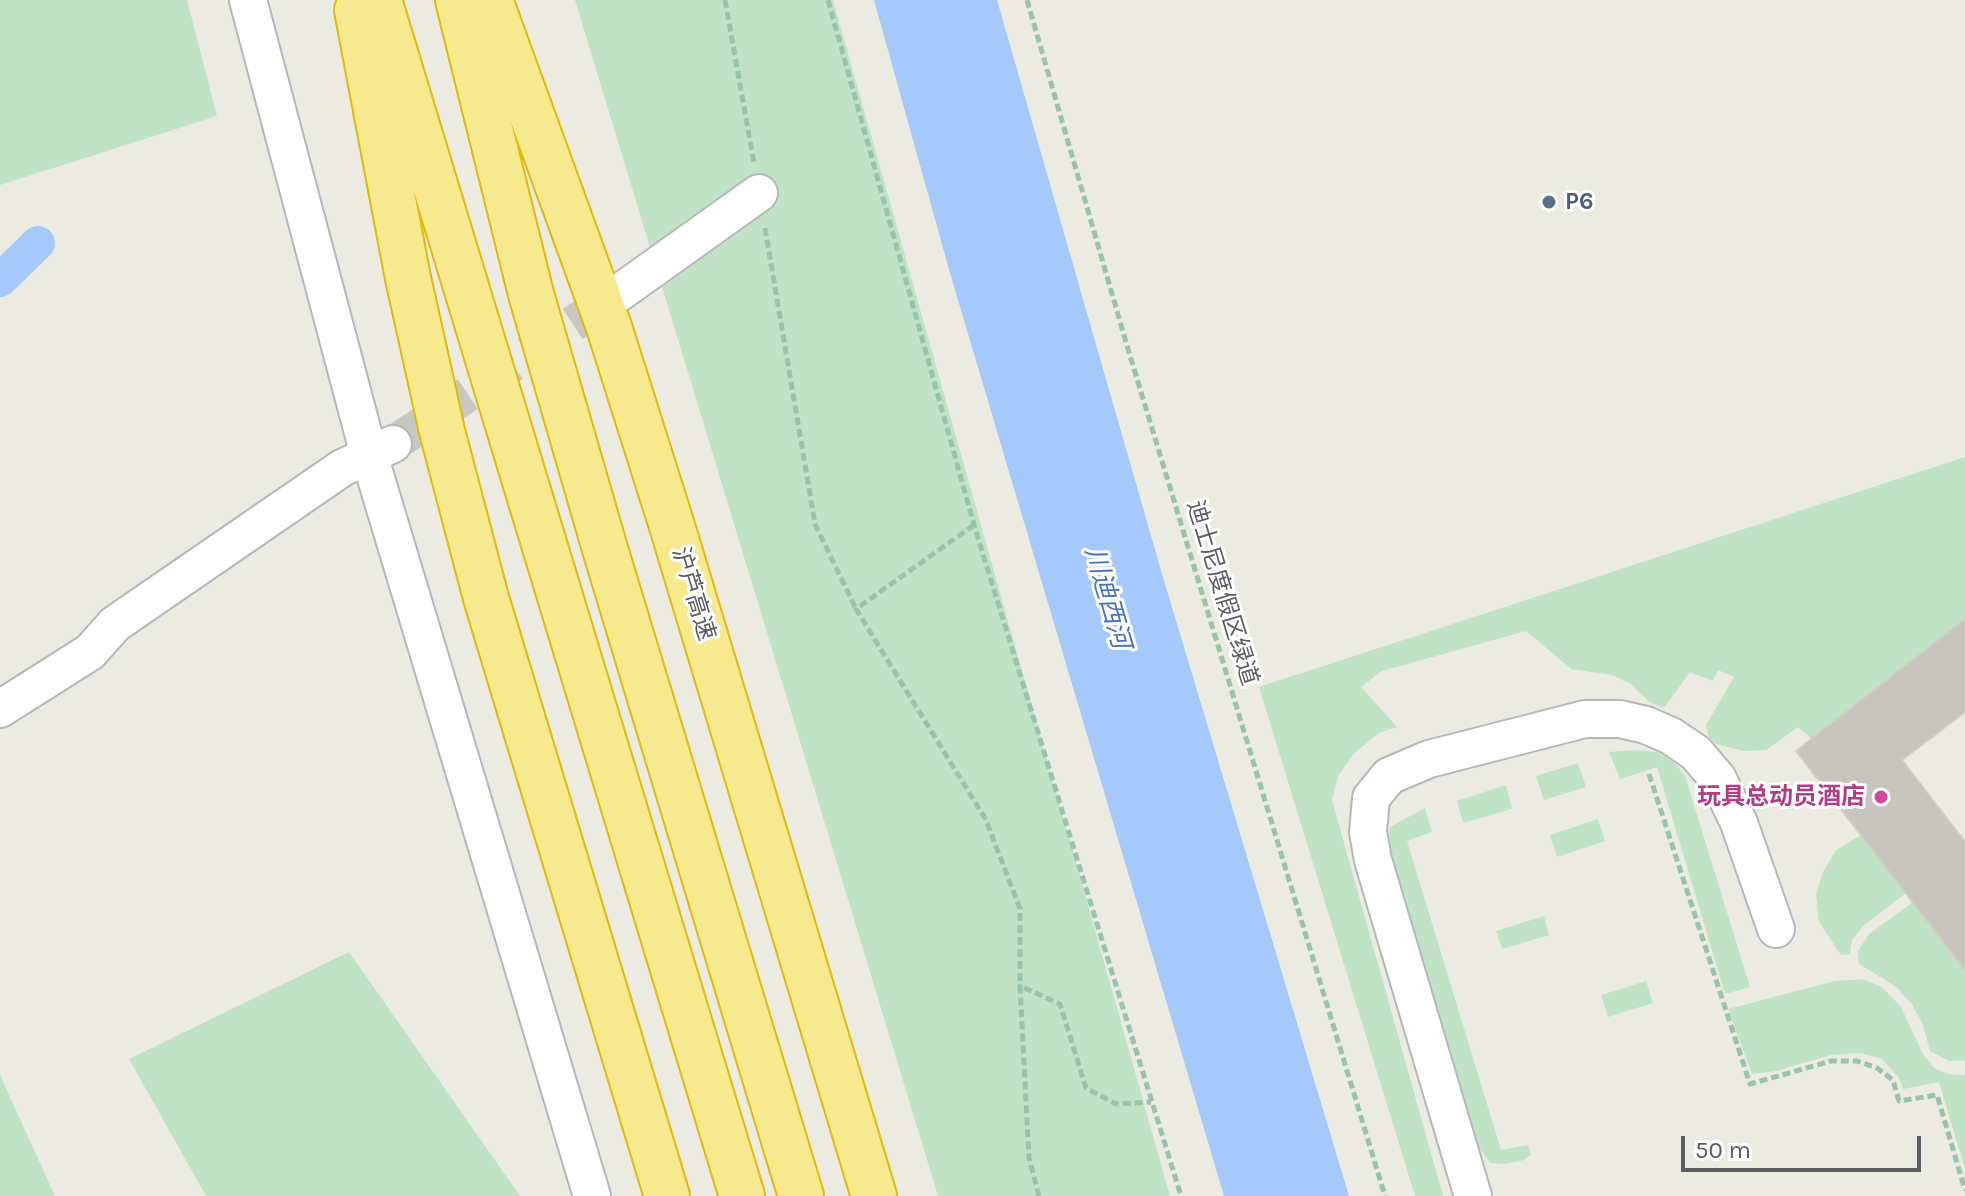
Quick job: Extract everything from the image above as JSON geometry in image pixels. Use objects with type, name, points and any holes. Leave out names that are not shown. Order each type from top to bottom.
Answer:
[{"type":"highway","points":[[355,0],[408,278],[442,431],[486,598],[667,1196]]},
{"type":"highway","points":[[379,0],[742,1196]]},
{"type":"highway","points":[[458,0],[531,294],[801,1196]]},
{"type":"highway","name":"沪芦高速","points":[[490,0],[574,226],[618,356],[874,1196]]},
{"type":"street","points":[[248,0],[381,449],[592,1196]]},
{"type":"street","points":[[619,293],[759,193]]},
{"type":"street","points":[[0,709],[90,652],[115,624],[342,468],[381,449]]},
{"type":"street","points":[[1473,1196],[1373,860],[1368,832],[1371,798],[1389,776],[1429,759],[1585,719],[1620,719],[1646,725],[1671,736],[1696,753],[1718,779],[1739,823],[1776,929]]},
{"type":"path","points":[[725,0],[815,524],[856,609],[986,820],[1020,909],[1020,986],[1029,1158],[1039,1196]]},
{"type":"path","points":[[828,0],[974,525],[1181,1196]]},
{"type":"path","name":"迪士尼度假区绿道","points":[[1027,0],[1128,349],[1385,1196]]},
{"type":"path","points":[[856,609],[974,525]]},
{"type":"path","points":[[1649,774],[1750,1084],[1831,1061],[1857,1061],[1877,1068],[1893,1080],[1899,1101],[1937,1095],[1965,1190]]},
{"type":"path","points":[[1020,986],[1060,1004],[1086,1088],[1116,1104],[1151,1102]]},
{"type":"green space","points":[[0,0],[187,0],[217,116],[0,185]]},
{"type":"green space","points":[[575,0],[833,0],[1170,1196],[938,1196]]},
{"type":"green space","points":[[1965,457],[1965,619],[1812,739],[1798,727],[1766,750],[1744,751],[1716,744],[1709,738],[1706,725],[1734,677],[1718,670],[1713,681],[1690,672],[1664,708],[1649,702],[1631,684],[1612,675],[1571,669],[1526,631],[1382,671],[1361,687],[1397,727],[1379,733],[1354,753],[1338,776],[1332,800],[1443,1196],[1415,1196],[1259,687]]},
{"type":"green space","points":[[1609,752],[1657,752],[1674,762],[1685,776],[1750,987],[1725,994],[1657,767],[1620,779]]},
{"type":"green space","points":[[1578,763],[1586,787],[1544,800],[1536,776]]},
{"type":"green space","points":[[1506,785],[1512,809],[1463,823],[1457,801]]},
{"type":"green space","points":[[1425,808],[1432,832],[1407,841],[1501,1150],[1528,1145],[1531,1155],[1524,1160],[1490,1163],[1479,1147],[1459,1099],[1389,851],[1390,827]]},
{"type":"green space","points":[[1598,819],[1605,841],[1557,857],[1550,835]]},
{"type":"green space","points":[[1861,835],[1906,893],[1863,926],[1852,940],[1850,954],[1841,955],[1819,922],[1816,894],[1823,872],[1836,850]]},
{"type":"green space","points":[[1913,902],[1965,970],[1965,1061],[1949,1061],[1930,1051],[1923,1025],[1912,1004],[1895,986],[1859,964],[1858,951],[1869,934]]},
{"type":"green space","points":[[1544,916],[1549,935],[1502,949],[1496,931]]},
{"type":"green space","points":[[349,952],[520,1196],[206,1196],[129,1059]]},
{"type":"green space","points":[[1863,979],[1882,987],[1901,1007],[1923,1054],[1934,1068],[1948,1074],[1965,1075],[1965,1169],[1939,1082],[1903,1089],[1899,1078],[1882,1059],[1860,1053],[1831,1055],[1776,1071],[1752,1074],[1728,1009],[1835,981]]},
{"type":"green space","points":[[1646,981],[1653,1003],[1608,1017],[1601,995]]},
{"type":"green space","points":[[0,1075],[55,1196],[0,1196]]},
{"type":"water","name":"川迪西河","points":[[874,0],[997,0],[1162,574],[1349,1196],[1224,1196],[950,273]]},
{"type":"building","name":"玩具总动员酒店","points":[[1965,619],[1965,712],[1902,760],[1965,842],[1965,970],[1796,751]]},
{"type":"waterway","points":[[0,280],[38,243]]},
{"type":"tunnel","points":[[393,444],[619,293]]},
{"type":"place","name":"P6","points":[[1549,202]]},
{"type":"place","name":"玩具总动员酒店","points":[[1881,797]]}]
